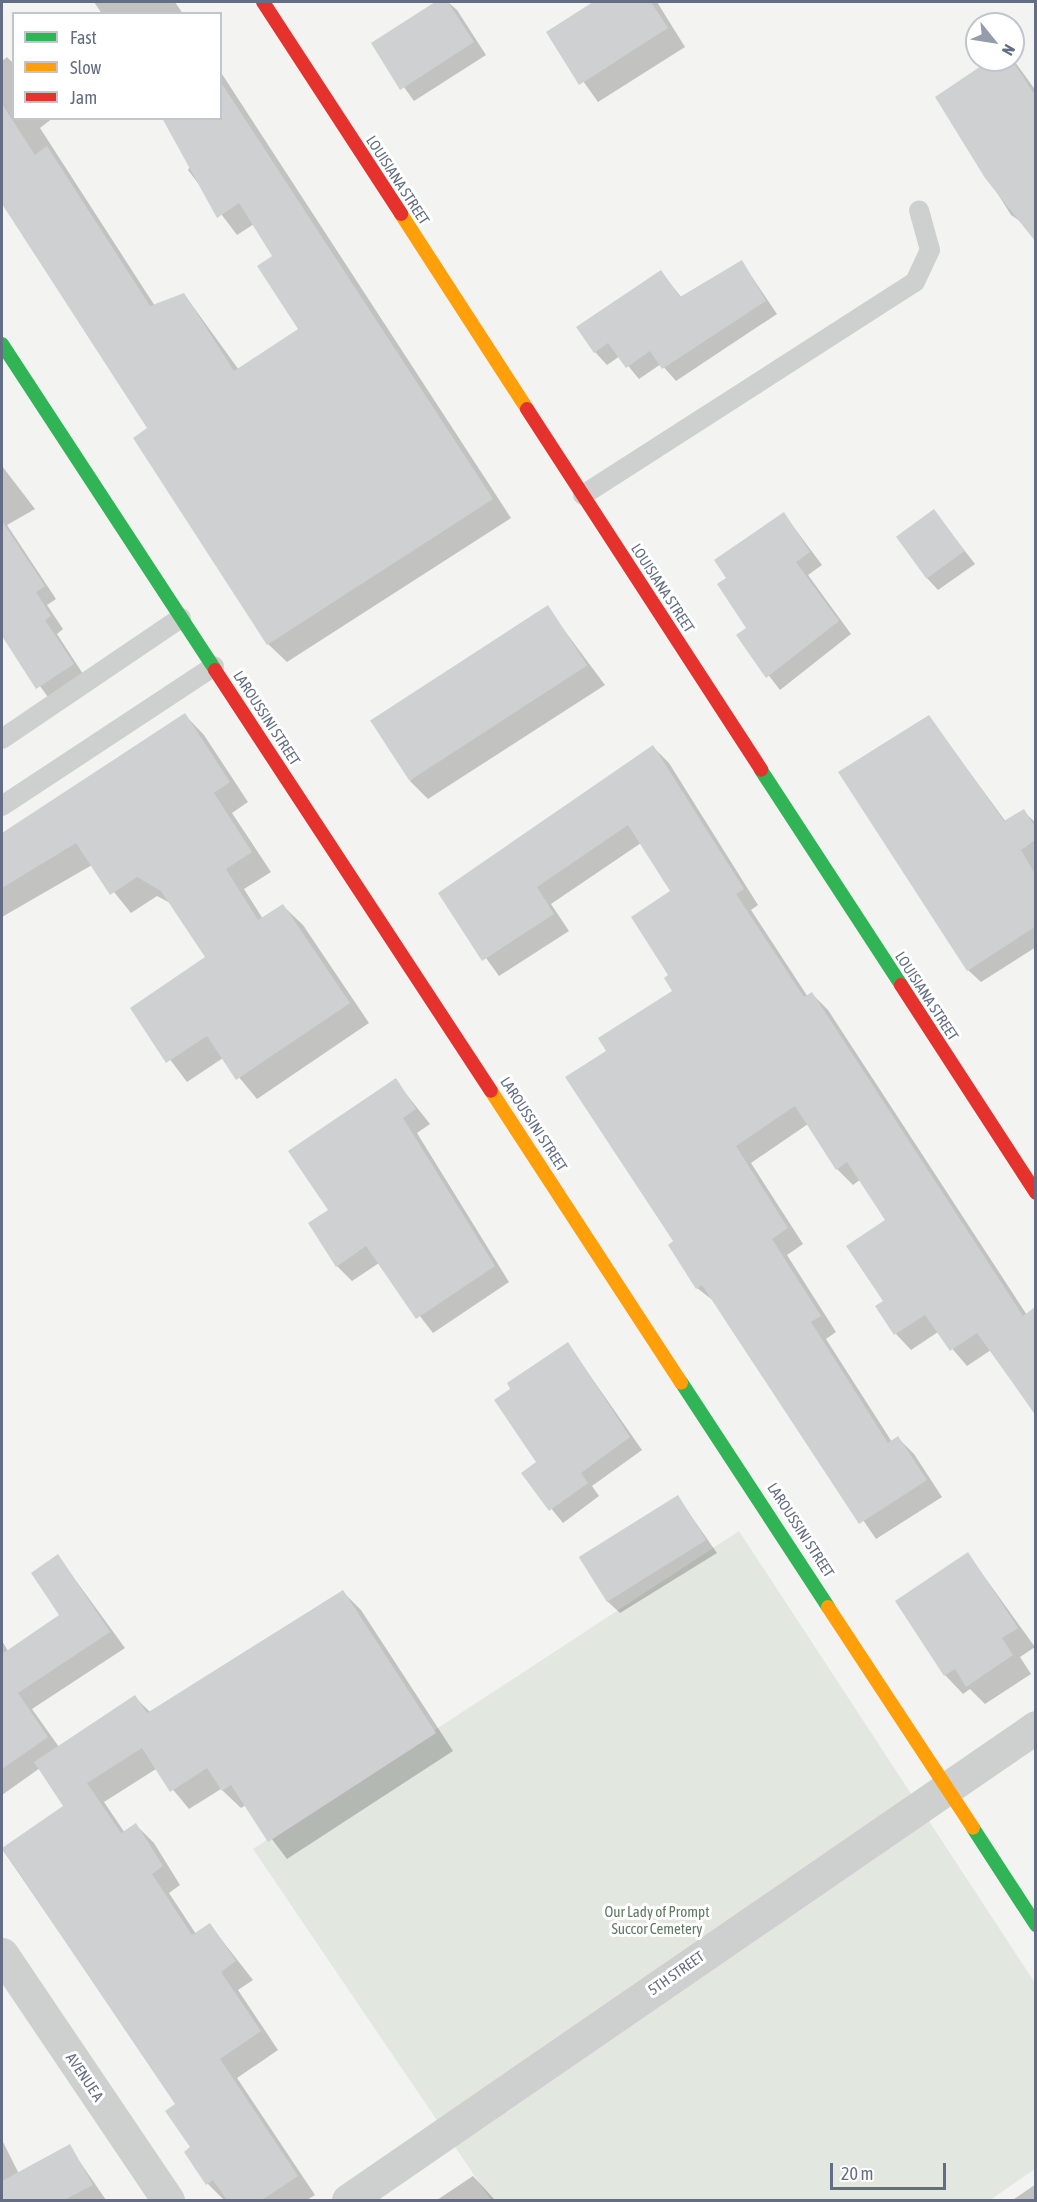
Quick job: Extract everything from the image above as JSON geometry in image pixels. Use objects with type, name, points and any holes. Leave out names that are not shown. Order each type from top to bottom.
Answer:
[{"type":"street","name":"LOUISIANA STREET","points":[[263,2],[1035,1193]]},
{"type":"street","name":"LAROUSSINI STREET","points":[[2,344],[948,1785],[1035,1925]]},
{"type":"street","name":"5TH STREET","points":[[348,2200],[1035,1727]]},
{"type":"street","name":"AVENUE A","points":[[2,1954],[168,2200]]},
{"type":"lane","points":[[583,495],[915,282],[930,250],[919,210]]},
{"type":"lane","points":[[2,740],[182,618]]},
{"type":"lane","points":[[2,806],[214,666]]},
{"type":"green space","name":"Our Lady of Prompt Succor Cemetery","points":[[739,1531],[1035,1983],[1035,2169],[990,2200],[491,2200],[253,1849]]},
{"type":"building","points":[[435,2],[448,2],[474,42],[400,90],[371,43]]},
{"type":"building","points":[[593,2],[651,2],[668,28],[579,85],[546,32]]},
{"type":"building","points":[[972,72],[1020,72],[1035,95],[1035,241],[985,178],[935,97]]},
{"type":"building","points":[[222,84],[493,499],[267,645],[133,438],[147,428],[2,204],[2,104],[35,155],[47,146],[150,306],[184,293],[234,371],[298,329],[257,266],[272,256],[239,203],[217,218],[163,120],[222,120]]},
{"type":"building","points":[[742,260],[766,301],[662,369],[650,351],[626,368],[608,343],[594,353],[576,327],[661,270],[680,297]]},
{"type":"building","points":[[934,509],[965,551],[927,579],[896,537]]},
{"type":"building","points":[[784,512],[810,552],[796,562],[839,621],[766,678],[736,635],[746,628],[717,584],[726,578],[714,560]]},
{"type":"building","points":[[2,521],[45,586],[36,592],[51,616],[45,620],[74,664],[36,689],[2,636]]},
{"type":"building","points":[[548,605],[587,665],[409,781],[370,720]]},
{"type":"building","points":[[185,713],[230,782],[214,793],[252,852],[226,869],[258,920],[283,904],[350,1003],[236,1080],[207,1036],[166,1063],[130,1008],[205,957],[161,891],[137,877],[110,895],[76,843],[2,888],[2,833]]},
{"type":"building","points":[[929,715],[1004,821],[1024,809],[1035,827],[1035,840],[1021,850],[1035,874],[1035,927],[967,971],[838,772]]},
{"type":"building","points":[[653,745],[744,889],[736,894],[804,997],[812,992],[1023,1316],[1035,1307],[1035,1414],[977,1333],[950,1351],[925,1315],[894,1335],[875,1306],[883,1301],[846,1246],[885,1220],[847,1162],[836,1170],[795,1106],[736,1146],[788,1228],[772,1239],[821,1316],[811,1322],[888,1443],[898,1436],[927,1480],[859,1524],[702,1285],[696,1289],[668,1245],[673,1241],[565,1077],[606,1051],[598,1038],[672,991],[664,978],[668,975],[631,917],[670,891],[628,825],[537,887],[554,914],[482,961],[438,893]]},
{"type":"building","points":[[396,1078],[416,1109],[403,1118],[495,1266],[416,1319],[366,1246],[336,1267],[308,1223],[328,1210],[288,1151]]},
{"type":"building","points":[[568,1342],[630,1437],[581,1473],[588,1483],[549,1511],[521,1473],[536,1462],[494,1400],[510,1389],[507,1383]]},
{"type":"building","points":[[678,1495],[706,1540],[607,1602],[579,1557]]},
{"type":"building","points":[[968,1552],[1018,1628],[1002,1638],[1013,1655],[966,1687],[955,1669],[944,1676],[895,1601]]},
{"type":"building","points":[[58,1554],[110,1632],[18,1693],[48,1737],[2,1769],[2,1654],[59,1615],[31,1573]]},
{"type":"building","points":[[343,1590],[436,1733],[268,1842],[231,1785],[222,1791],[207,1768],[170,1792],[142,1748],[87,1783],[121,1833],[136,1823],[163,1866],[152,1874],[192,1935],[210,1923],[236,1961],[221,1972],[261,2031],[220,2059],[298,2176],[262,2200],[227,2200],[213,2180],[206,2185],[184,2152],[190,2147],[165,2111],[175,2104],[2,1848],[63,1806],[34,1762],[135,1695],[147,1713]]},
{"type":"building","points":[[70,2144],[93,2185],[64,2200],[2,2200],[2,2181]]},
{"type":"traffic: fast","points":[[2,344],[215,670]]},
{"type":"traffic: fast","points":[[761,770],[901,985]]},
{"type":"traffic: fast","points":[[681,1382],[828,1607]]},
{"type":"traffic: fast","points":[[973,1828],[1036,1925]]},
{"type":"traffic: slow","points":[[401,214],[527,409]]},
{"type":"traffic: slow","points":[[491,1091],[681,1382]]},
{"type":"traffic: slow","points":[[828,1607],[973,1828]]},
{"type":"traffic: jam","points":[[263,2],[401,214]]},
{"type":"traffic: jam","points":[[527,409],[761,770]]},
{"type":"traffic: jam","points":[[215,670],[491,1091]]},
{"type":"traffic: jam","points":[[901,985],[1036,1193]]}]
